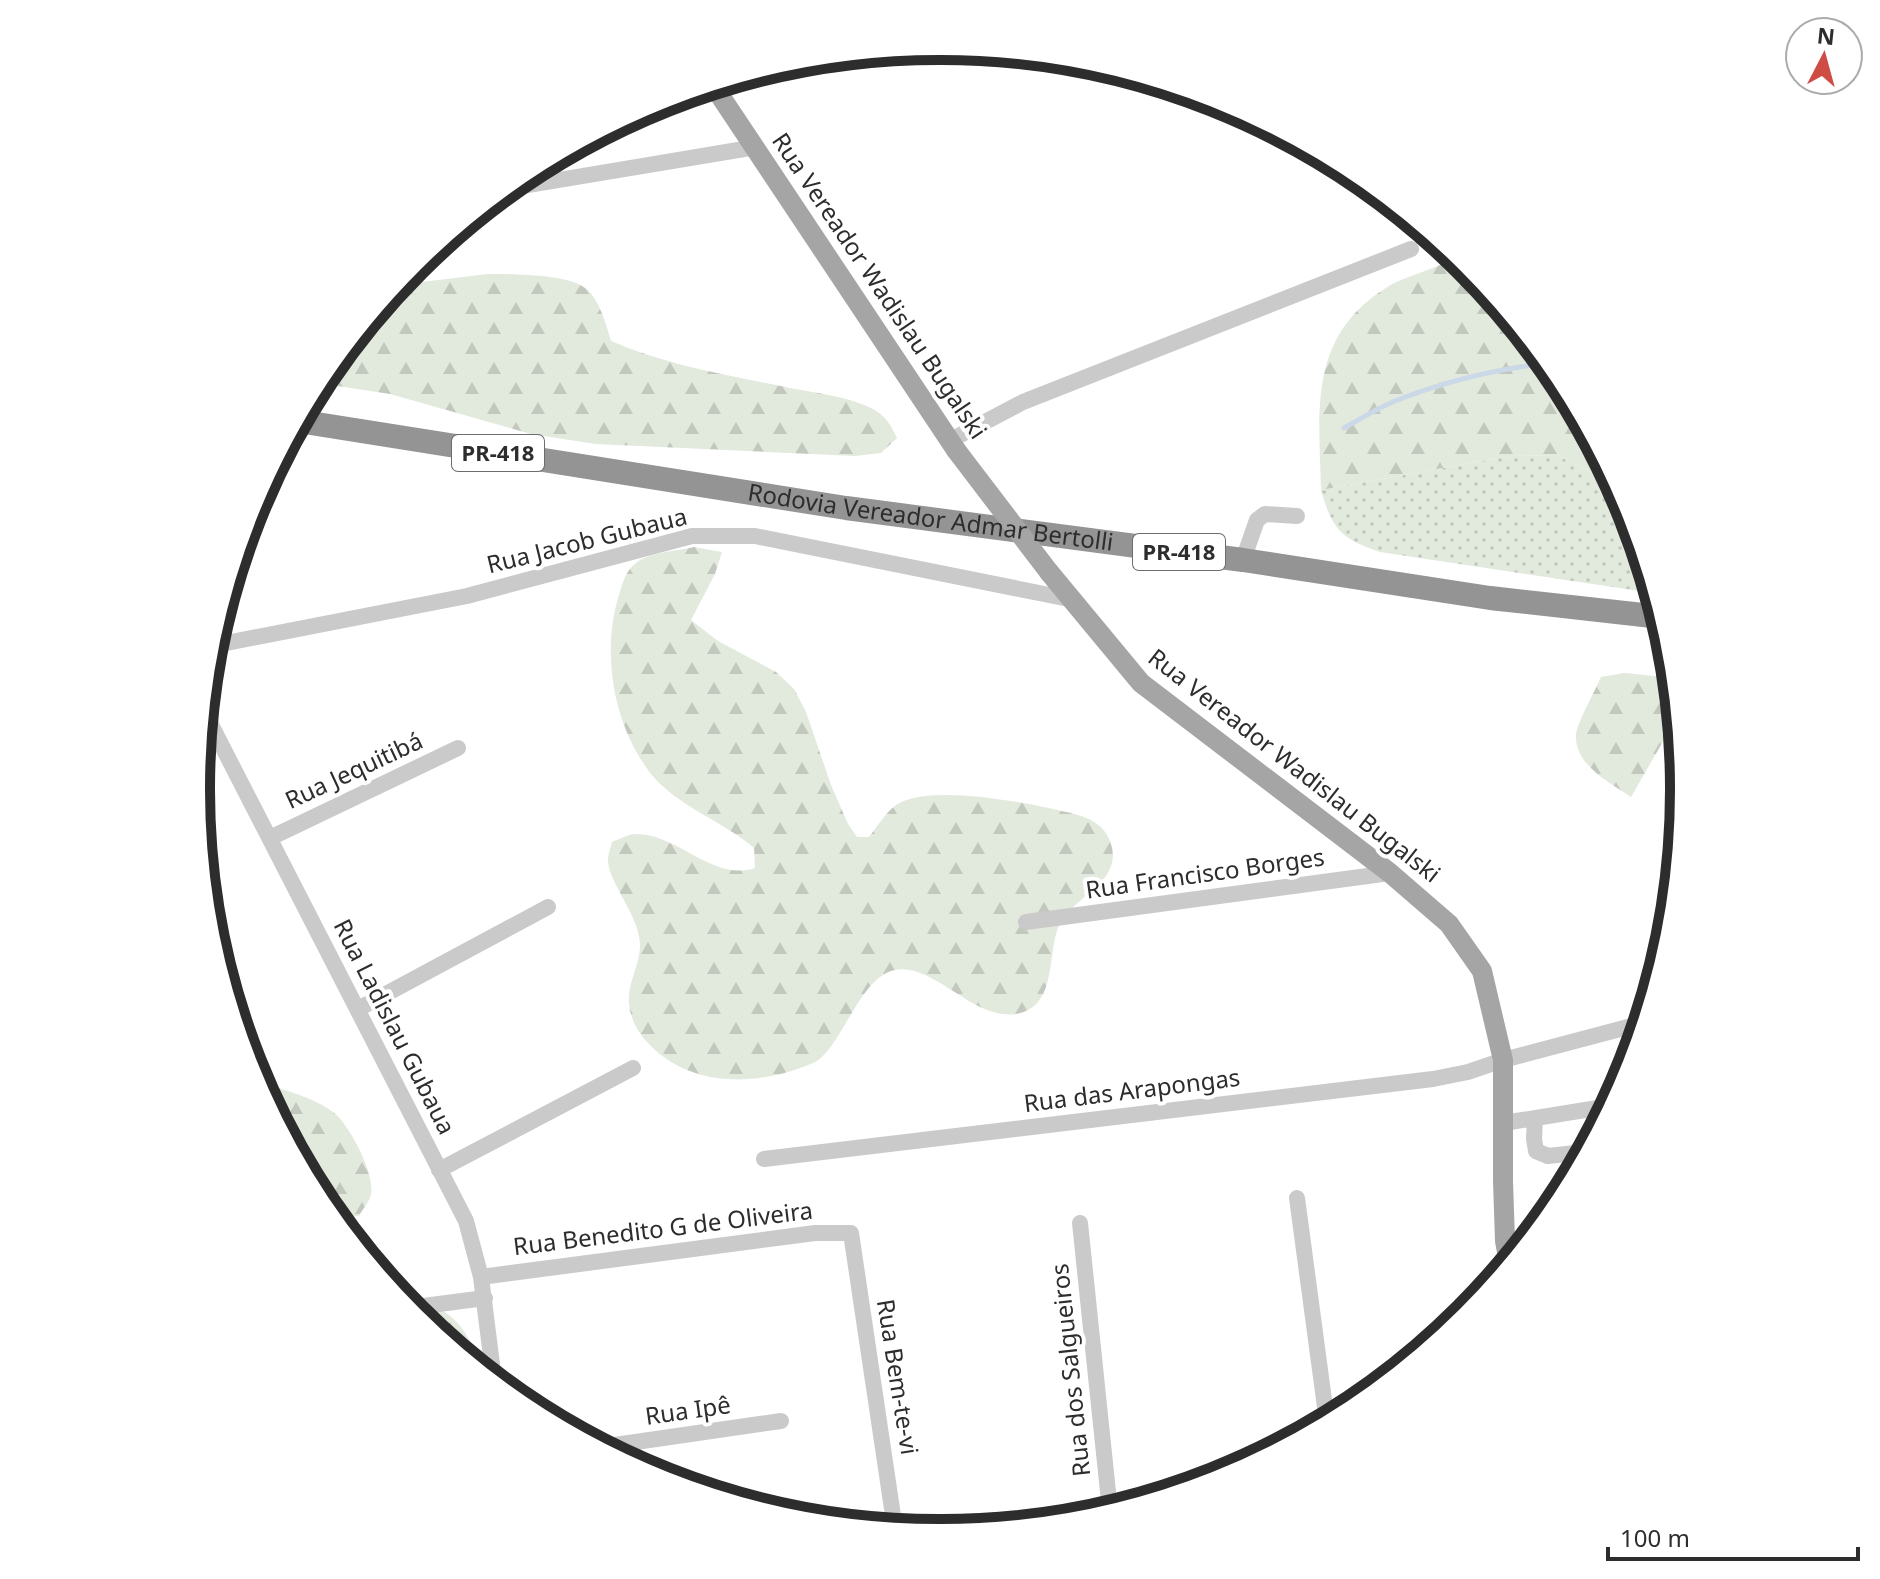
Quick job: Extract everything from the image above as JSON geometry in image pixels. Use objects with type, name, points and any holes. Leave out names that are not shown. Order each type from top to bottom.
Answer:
[{"type":"highway","name":"Rodovia Vereador Admar Bertolli","points":[[309,423],[846,508],[1243,560],[1490,598],[1648,616]]},
{"type":"main road","name":"Rua Vereador Wadislau Bugalski","points":[[720,95],[952,446],[1069,599],[1141,683],[1390,873],[1449,924],[1482,971],[1503,1060],[1506,1249]]},
{"type":"street","points":[[533,184],[756,147]]},
{"type":"street","points":[[952,446],[1023,402],[1411,249]]},
{"type":"street","points":[[1243,560],[1257,520],[1265,514],[1297,516]]},
{"type":"street","name":"Rua Jacob Gubaua","points":[[226,643],[467,596],[692,536],[755,536],[1069,599]]},
{"type":"street","name":"Rua Ladislau Gubaua","points":[[213,729],[466,1221],[485,1298],[492,1365]]},
{"type":"street","name":"Rua Jequitibá","points":[[270,838],[458,748]]},
{"type":"street","name":"Rua Francisco Borges","points":[[1026,922],[1390,873]]},
{"type":"street","points":[[358,1009],[548,907]]},
{"type":"street","name":"Rua das Arapongas","points":[[764,1159],[1433,1079],[1630,1026]]},
{"type":"street","points":[[439,1170],[633,1068]]},
{"type":"street","points":[[1504,1123],[1596,1108]]},
{"type":"street","points":[[1535,1118],[1536,1151],[1548,1156],[1572,1153]]},
{"type":"street","points":[[1297,1198],[1325,1408]]},
{"type":"street","name":"Rua dos Salgueiros","points":[[1080,1223],[1109,1499]]},
{"type":"street","name":"Rua Benedito G de Oliveira","points":[[481,1277],[815,1233],[851,1233]]},
{"type":"street","name":"Rua Bem-te-vi","points":[[851,1233],[893,1517]]},
{"type":"street","points":[[425,1306],[485,1298]]},
{"type":"street","name":"Rua Ipê","points":[[618,1445],[781,1421]]},
{"type":"green space","points":[[1443,264],[1456,274],[1519,345],[1572,425],[1601,483],[1589,471],[1556,455],[1509,456],[1321,490],[1320,402],[1331,350],[1344,327],[1363,305],[1389,286]]},
{"type":"green space","points":[[488,274],[536,276],[574,282],[593,296],[611,341],[677,363],[859,403],[883,416],[897,438],[881,453],[855,456],[596,444],[531,434],[390,394],[332,385],[361,345],[416,283]]},
{"type":"green space","points":[[1556,455],[1589,471],[1601,483],[1631,555],[1642,591],[1380,552],[1340,531],[1329,514],[1321,490],[1509,456]]},
{"type":"green space","points":[[694,547],[722,552],[715,574],[691,620],[718,641],[776,672],[794,689],[806,712],[831,785],[857,837],[869,837],[896,805],[912,798],[932,795],[983,797],[1034,805],[1086,818],[1104,831],[1113,856],[1110,868],[1104,879],[1064,917],[1058,928],[1044,991],[1038,1002],[1029,1009],[1016,1014],[999,1014],[981,1008],[931,978],[915,971],[899,970],[883,975],[873,983],[822,1057],[793,1070],[751,1079],[710,1077],[690,1071],[671,1062],[641,1034],[629,1003],[640,944],[635,922],[609,869],[612,842],[633,834],[651,836],[725,869],[740,871],[755,868],[754,848],[674,796],[651,774],[627,733],[614,688],[611,640],[619,595],[627,573],[632,566],[649,556]]},
{"type":"green space","points":[[1625,673],[1660,677],[1668,741],[1665,738],[1631,797],[1594,772],[1577,745],[1577,729],[1601,677]]},
{"type":"green space","points":[[274,1087],[316,1102],[333,1112],[346,1127],[360,1150],[371,1185],[370,1197],[359,1216],[348,1216],[333,1195],[308,1154]]},
{"type":"green space","points":[[419,1300],[440,1308],[469,1338],[473,1349]]},
{"type":"waterway","points":[[1344,428],[1393,402],[1436,387],[1492,372],[1534,365]]}]
